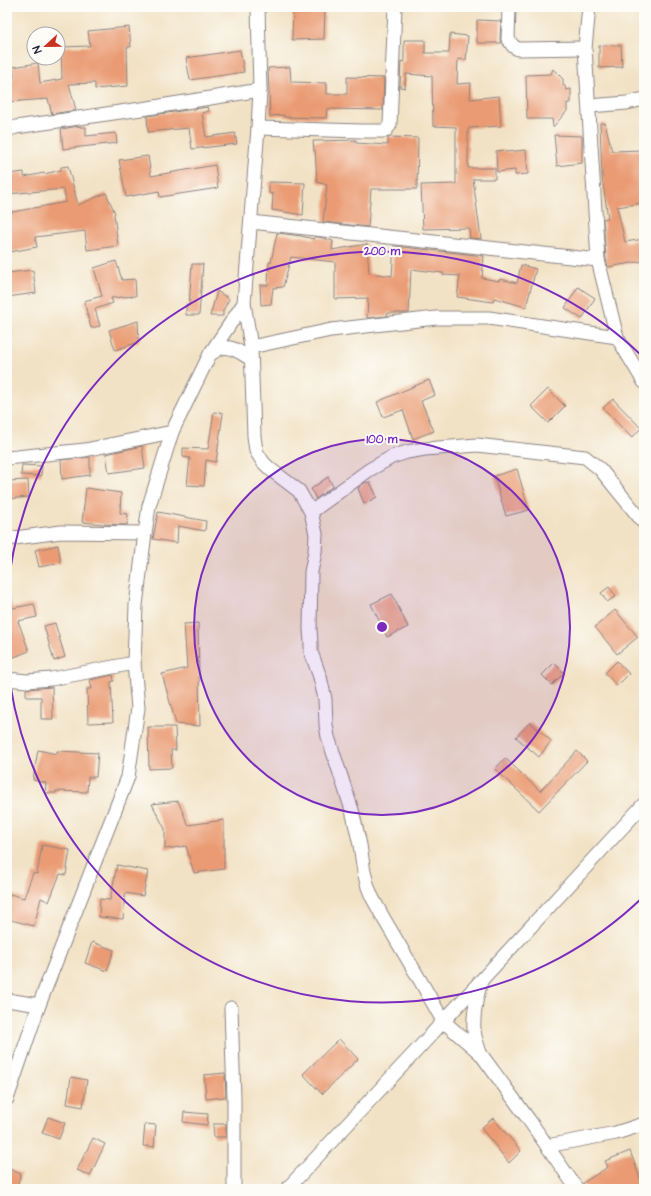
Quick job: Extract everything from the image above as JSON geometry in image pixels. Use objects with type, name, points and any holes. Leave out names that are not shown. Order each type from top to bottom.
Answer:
[{"type":"street","points":[[258,7],[260,90],[252,222],[244,302],[251,353],[255,443],[256,451],[263,462],[299,491],[311,512],[316,534],[315,552],[311,572],[311,652],[320,677],[325,699],[328,737],[352,810],[360,845],[364,872],[372,897],[443,1021],[480,1053],[577,1189]]},
{"type":"street","points":[[258,128],[385,131],[390,125],[395,7]]},
{"type":"street","points":[[508,7],[508,39],[513,46],[518,49],[586,48]]},
{"type":"street","points":[[589,7],[586,48],[598,260],[617,337],[644,382]]},
{"type":"street","points":[[7,130],[16,127],[260,90]]},
{"type":"street","points":[[589,106],[627,103],[644,99]]},
{"type":"street","points":[[252,222],[598,260]]},
{"type":"street","points":[[7,1099],[39,1005],[128,777],[138,708],[134,663],[136,605],[149,506],[172,432],[210,354],[244,302]]},
{"type":"street","points":[[210,354],[222,348],[251,353],[331,330],[436,318],[489,318],[617,337]]},
{"type":"street","points":[[7,458],[85,450],[172,432]]},
{"type":"street","points":[[311,512],[369,470],[392,457],[407,452],[424,449],[478,445],[585,457],[600,469],[644,523]]},
{"type":"street","points":[[7,539],[61,532],[145,533]]},
{"type":"street","points":[[7,679],[27,681],[51,679],[134,663]]},
{"type":"street","points":[[286,1189],[644,804]]},
{"type":"street","points":[[480,1053],[474,1033],[474,1013],[482,979]]},
{"type":"street","points":[[7,1000],[39,1005]]},
{"type":"street","points":[[230,1008],[234,1098],[234,1189]]},
{"type":"street","points":[[547,1146],[616,1133],[644,1124]]},
{"type":"building","points":[[293,9],[325,9],[324,39],[292,40]]},
{"type":"building","points":[[477,20],[501,21],[501,43],[477,43]]},
{"type":"building","points":[[129,27],[131,47],[127,47],[128,86],[95,89],[95,83],[69,84],[76,110],[52,114],[48,99],[7,102],[7,81],[13,81],[13,67],[26,65],[38,66],[40,83],[62,79],[62,66],[66,66],[66,47],[90,46],[88,31]]},
{"type":"building","points":[[450,34],[468,36],[466,60],[458,59],[457,84],[471,83],[470,99],[499,96],[501,126],[469,128],[468,130],[468,168],[495,168],[495,179],[473,179],[481,239],[470,238],[469,228],[423,229],[421,185],[456,184],[456,127],[433,126],[432,76],[406,74],[405,88],[400,87],[401,61],[404,62],[404,40],[425,40],[425,53],[449,53]]},
{"type":"building","points":[[621,45],[622,67],[599,68],[599,46]]},
{"type":"building","points":[[240,50],[244,72],[190,80],[186,58]]},
{"type":"building","points":[[290,67],[291,82],[327,83],[327,94],[347,94],[347,77],[384,78],[383,110],[327,109],[326,118],[284,117],[284,115],[270,116],[268,68]]},
{"type":"building","points":[[553,69],[563,79],[563,85],[565,86],[566,90],[571,89],[571,103],[567,103],[567,111],[553,127],[552,119],[527,119],[526,75],[551,74]]},
{"type":"building","points":[[208,107],[209,111],[202,113],[206,137],[235,133],[237,144],[192,149],[189,128],[148,132],[147,116]]},
{"type":"building","points":[[600,123],[605,123],[612,151],[644,150],[644,203],[617,207],[625,242],[644,239],[644,261],[608,267],[603,219],[608,218],[602,177]]},
{"type":"building","points":[[80,126],[86,127],[86,136],[116,133],[117,143],[63,149],[61,129]]},
{"type":"building","points":[[554,135],[582,136],[582,163],[557,166]]},
{"type":"building","points":[[388,138],[418,138],[417,189],[371,189],[368,227],[323,222],[327,185],[317,182],[313,141],[356,140],[356,143],[388,145]]},
{"type":"building","points":[[505,150],[506,152],[526,150],[528,174],[515,175],[515,170],[497,172],[496,151]]},
{"type":"building","points":[[148,156],[151,176],[215,165],[218,188],[160,197],[159,191],[126,197],[119,160]]},
{"type":"building","points":[[68,166],[78,205],[106,193],[115,213],[118,246],[87,250],[85,231],[35,237],[37,247],[10,252],[9,244],[7,245],[7,213],[66,202],[64,189],[7,194],[7,174],[24,172],[24,177],[61,170],[61,167]]},
{"type":"building","points":[[269,182],[305,183],[303,215],[272,210],[273,194],[269,193]]},
{"type":"building","points":[[277,233],[314,239],[314,237],[319,237],[333,241],[332,250],[367,244],[369,273],[392,276],[394,246],[484,256],[482,278],[499,281],[500,279],[517,283],[521,265],[536,269],[526,307],[494,298],[493,302],[457,297],[460,276],[443,275],[443,273],[411,269],[409,313],[388,313],[387,316],[367,318],[368,298],[335,299],[335,262],[291,257],[283,287],[273,288],[271,304],[261,305],[260,285],[268,285],[269,262],[271,262]]},
{"type":"building","points":[[116,261],[122,280],[135,279],[136,296],[111,298],[113,303],[95,309],[100,326],[91,328],[84,301],[102,296],[94,268]]},
{"type":"building","points":[[192,264],[203,264],[199,315],[186,315],[186,305],[189,305]]},
{"type":"building","points":[[33,270],[36,293],[7,297],[7,273]]},
{"type":"building","points":[[578,287],[595,298],[582,319],[565,308]]},
{"type":"building","points":[[217,291],[229,299],[223,311],[223,316],[210,316]]},
{"type":"building","points":[[138,321],[139,342],[115,350],[109,330]]},
{"type":"building","points":[[429,380],[435,395],[421,401],[434,431],[413,439],[403,410],[383,417],[377,402]]},
{"type":"building","points":[[548,389],[565,406],[548,423],[531,406]]},
{"type":"building","points":[[613,399],[641,428],[632,438],[603,408]]},
{"type":"building","points":[[214,412],[223,413],[216,462],[206,460],[204,486],[187,485],[190,458],[183,457],[183,448],[208,449]]},
{"type":"building","points":[[142,446],[145,468],[109,473],[106,454]]},
{"type":"building","points":[[90,457],[90,475],[62,479],[61,460]]},
{"type":"building","points":[[22,465],[42,466],[41,476],[21,475]]},
{"type":"building","points":[[517,469],[529,510],[506,516],[494,476]]},
{"type":"building","points":[[328,477],[333,486],[316,499],[311,489]]},
{"type":"building","points":[[28,480],[29,497],[7,499],[7,481]]},
{"type":"building","points":[[370,482],[377,497],[364,504],[358,488],[364,483]]},
{"type":"building","points":[[86,488],[121,493],[120,513],[128,514],[127,525],[82,522]]},
{"type":"building","points":[[158,512],[206,521],[205,531],[178,526],[177,543],[153,539]]},
{"type":"building","points":[[58,545],[61,563],[39,567],[35,550]]},
{"type":"building","points":[[609,587],[616,596],[607,602],[601,593]]},
{"type":"building","points":[[392,594],[408,627],[387,637],[371,604]]},
{"type":"building","points":[[7,595],[13,608],[34,604],[37,617],[18,621],[29,651],[7,660],[7,635],[9,634],[7,623]]},
{"type":"building","points":[[615,610],[638,637],[617,654],[595,627]]},
{"type":"building","points":[[55,623],[65,657],[54,661],[44,626]]},
{"type":"building","points":[[198,623],[200,726],[176,724],[162,674],[187,668],[184,624]]},
{"type":"building","points":[[617,661],[629,674],[617,686],[605,673]]},
{"type":"building","points":[[554,663],[564,673],[552,685],[542,675]]},
{"type":"building","points":[[113,675],[114,681],[111,682],[113,722],[88,723],[87,689],[92,689],[90,680]]},
{"type":"building","points":[[52,687],[53,719],[41,719],[41,697],[26,697],[26,689]]},
{"type":"building","points":[[530,722],[551,741],[539,757],[516,737]]},
{"type":"building","points":[[148,727],[175,727],[176,750],[171,750],[172,768],[149,769]]},
{"type":"building","points":[[38,750],[57,754],[57,751],[98,753],[96,777],[88,777],[87,792],[56,791],[56,793],[45,793],[46,783],[33,780]]},
{"type":"building","points":[[577,751],[587,761],[539,811],[495,769],[505,758],[540,791]]},
{"type":"building","points":[[178,801],[188,825],[224,820],[224,869],[194,873],[186,846],[165,849],[165,829],[152,804]]},
{"type":"building","points":[[42,845],[70,850],[66,875],[60,874],[49,902],[41,898],[34,926],[7,919],[7,906],[10,894],[24,898],[33,873],[37,874]]},
{"type":"building","points":[[117,865],[148,871],[143,896],[125,893],[123,919],[99,917],[100,899],[110,900]]},
{"type":"building","points":[[92,942],[114,950],[107,971],[85,963]]},
{"type":"building","points":[[339,1039],[358,1059],[322,1094],[303,1074]]},
{"type":"building","points":[[225,1073],[226,1097],[206,1099],[204,1075]]},
{"type":"building","points":[[71,1077],[87,1080],[83,1107],[67,1104]]},
{"type":"building","points":[[184,1112],[208,1114],[207,1125],[183,1122]]},
{"type":"building","points":[[48,1117],[65,1123],[59,1139],[42,1133]]},
{"type":"building","points":[[493,1118],[521,1151],[509,1163],[481,1128]]},
{"type":"building","points":[[145,1124],[156,1125],[154,1147],[143,1146]]},
{"type":"building","points":[[213,1124],[226,1124],[226,1137],[214,1137]]},
{"type":"building","points":[[93,1138],[105,1144],[90,1176],[77,1170]]},
{"type":"building","points":[[630,1151],[644,1189],[585,1189],[583,1183],[608,1167],[605,1161]]},
{"type":"building","points":[[7,1168],[21,1174],[16,1189],[7,1189]]}]
